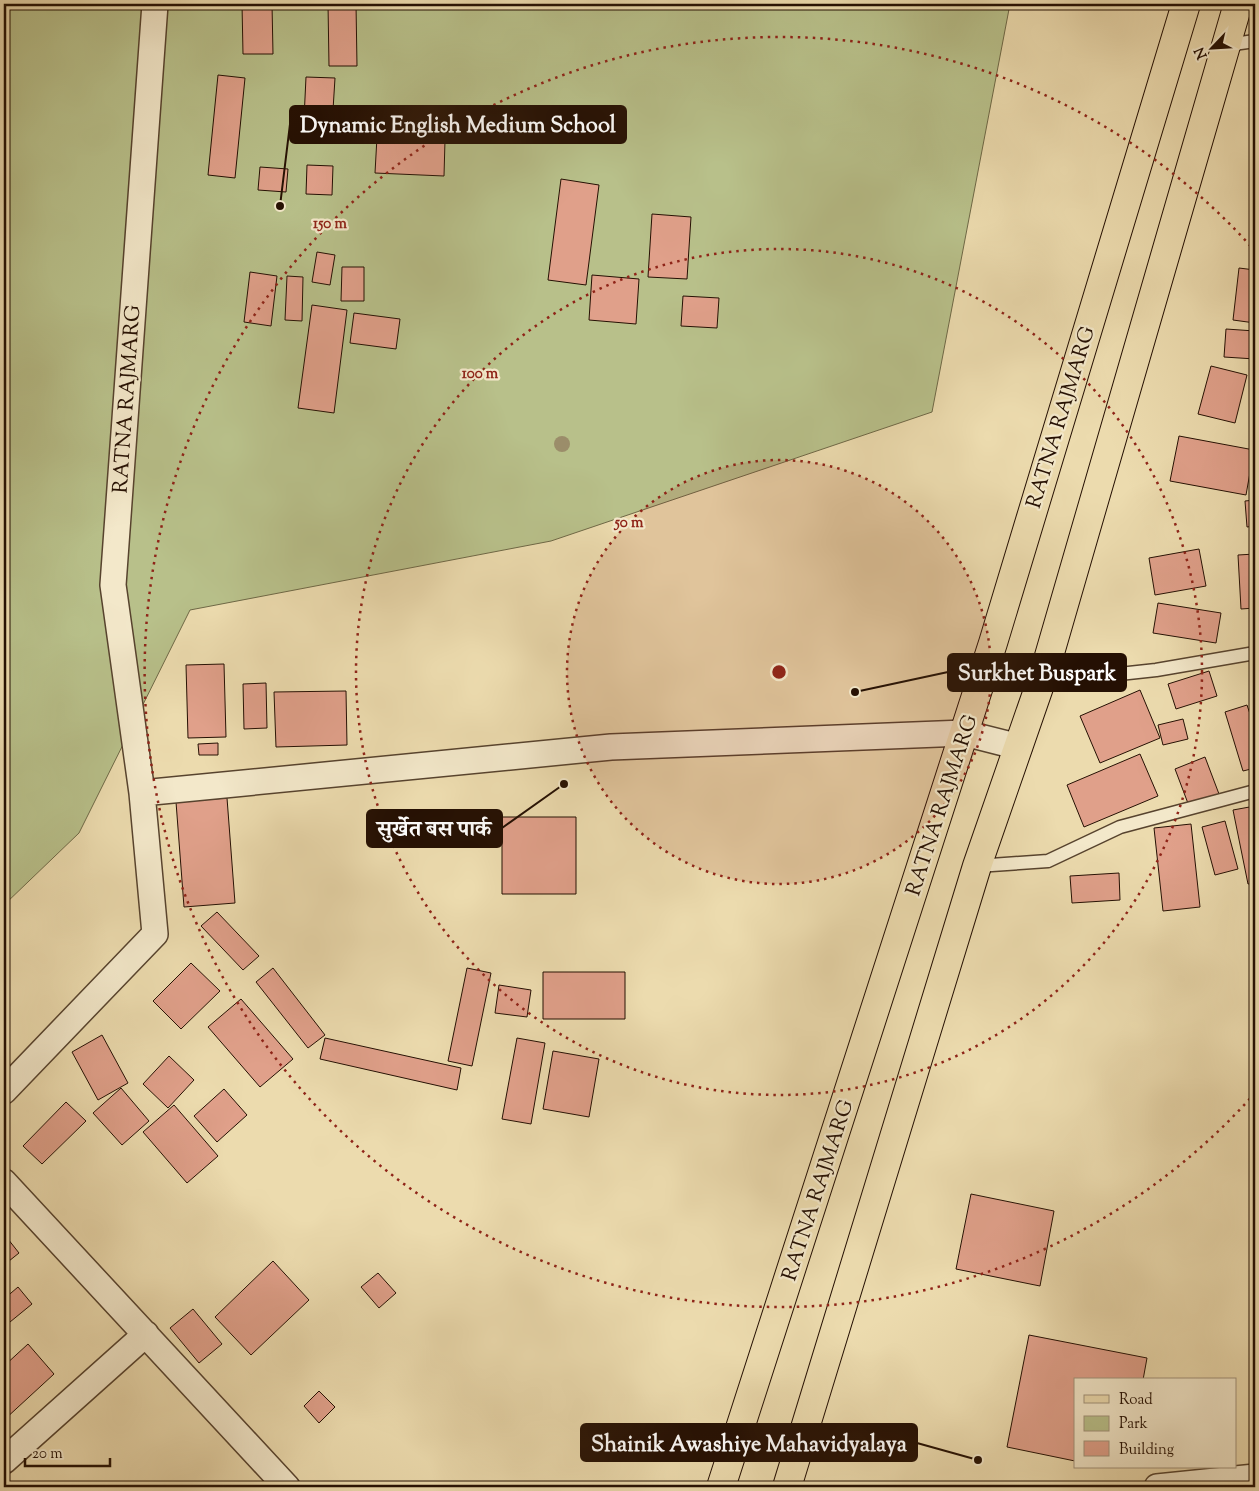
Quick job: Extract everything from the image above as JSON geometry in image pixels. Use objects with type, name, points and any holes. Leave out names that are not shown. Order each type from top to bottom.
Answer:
[{"type":"main road","name":"RATNA RAJMARG","points":[[721,1487],[964,732],[1186,4]]},
{"type":"main road","points":[[788,1487],[977,866],[1045,670],[1238,4]]},
{"type":"street","name":"RATNA RAJMARG","points":[[4,1091],[155,934],[142,793],[113,585],[155,4]]},
{"type":"street","points":[[142,793],[611,747],[964,732],[1019,747]]},
{"type":"street","points":[[4,1182],[287,1487]]},
{"type":"street","points":[[4,1460],[146,1334]]},
{"type":"street","points":[[1157,1487],[1255,1477]]},
{"type":"lane","points":[[1226,45],[1255,41]]},
{"type":"lane","points":[[1045,670],[1101,676],[1156,670],[1255,654]]},
{"type":"lane","points":[[977,866],[1048,861],[1120,827],[1255,791]]},
{"type":"green space","points":[[4,4],[1010,4],[932,412],[551,541],[190,610],[79,833],[4,905]]},
{"type":"building","points":[[242,4],[272,4],[273,54],[243,54]]},
{"type":"building","points":[[328,4],[356,4],[357,66],[329,66]]},
{"type":"building","points":[[218,75],[245,78],[235,178],[208,175]]},
{"type":"building","points":[[306,77],[335,78],[331,142],[303,140]]},
{"type":"building","points":[[377,137],[445,140],[444,176],[375,173]]},
{"type":"building","points":[[307,165],[333,166],[332,195],[306,194]]},
{"type":"building","points":[[260,167],[288,169],[286,192],[258,190]]},
{"type":"building","points":[[561,179],[599,185],[586,285],[548,280]]},
{"type":"building","points":[[652,214],[691,217],[687,279],[648,277]]},
{"type":"building","points":[[4,227],[7,227],[5,291],[4,291]]},
{"type":"building","points":[[317,252],[335,255],[330,285],[312,282]]},
{"type":"building","points":[[342,267],[364,267],[364,301],[341,301]]},
{"type":"building","points":[[1239,268],[1255,270],[1255,323],[1233,320]]},
{"type":"building","points":[[250,272],[277,276],[271,326],[244,322]]},
{"type":"building","points":[[592,275],[639,279],[636,324],[589,320]]},
{"type":"building","points":[[287,276],[303,277],[302,321],[285,320]]},
{"type":"building","points":[[683,296],[719,298],[717,328],[681,326]]},
{"type":"building","points":[[312,305],[347,310],[334,413],[298,408]]},
{"type":"building","points":[[354,313],[400,319],[396,349],[350,343]]},
{"type":"building","points":[[1226,329],[1255,331],[1255,359],[1224,357]]},
{"type":"building","points":[[1211,366],[1247,375],[1235,423],[1198,414]]},
{"type":"building","points":[[1179,436],[1254,450],[1246,495],[1170,481]]},
{"type":"building","points":[[1255,500],[1255,526],[1247,527],[1245,501]]},
{"type":"building","points":[[1199,549],[1206,586],[1155,595],[1149,558]]},
{"type":"building","points":[[1255,554],[1255,608],[1241,609],[1238,555]]},
{"type":"building","points":[[1158,603],[1221,613],[1216,643],[1153,633]]},
{"type":"building","points":[[224,664],[226,737],[188,738],[186,665]]},
{"type":"building","points":[[1209,671],[1217,696],[1176,709],[1168,684]]},
{"type":"building","points":[[266,683],[267,728],[244,729],[243,684]]},
{"type":"building","points":[[1140,690],[1160,738],[1100,763],[1080,716]]},
{"type":"building","points":[[346,691],[347,745],[276,747],[274,692]]},
{"type":"building","points":[[1247,705],[1255,729],[1255,768],[1243,771],[1225,712]]},
{"type":"building","points":[[1183,719],[1188,739],[1163,745],[1158,725]]},
{"type":"building","points":[[218,743],[218,755],[199,755],[198,744]]},
{"type":"building","points":[[1140,754],[1158,796],[1084,827],[1067,785]]},
{"type":"building","points":[[1205,757],[1219,794],[1189,806],[1175,769]]},
{"type":"building","points":[[227,798],[235,903],[184,907],[176,802]]},
{"type":"building","points":[[1255,806],[1255,883],[1248,884],[1233,810]]},
{"type":"building","points":[[502,817],[576,817],[576,894],[502,894]]},
{"type":"building","points":[[1225,821],[1238,869],[1215,875],[1202,827]]},
{"type":"building","points":[[1191,824],[1200,907],[1163,911],[1154,828]]},
{"type":"building","points":[[1119,873],[1120,900],[1072,903],[1070,876]]},
{"type":"building","points":[[217,912],[259,956],[243,970],[201,926]]},
{"type":"building","points":[[191,963],[220,991],[181,1029],[153,1001]]},
{"type":"building","points":[[273,968],[325,1035],[308,1048],[256,982]]},
{"type":"building","points":[[467,968],[491,973],[472,1066],[448,1061]]},
{"type":"building","points":[[543,972],[625,972],[625,1019],[543,1019]]},
{"type":"building","points":[[499,985],[531,990],[527,1017],[495,1013]]},
{"type":"building","points":[[241,999],[293,1059],[260,1087],[208,1027]]},
{"type":"building","points":[[102,1035],[128,1083],[98,1100],[72,1052]]},
{"type":"building","points":[[325,1038],[461,1068],[457,1090],[320,1059]]},
{"type":"building","points":[[517,1038],[545,1043],[531,1124],[502,1119]]},
{"type":"building","points":[[553,1051],[599,1059],[589,1117],[543,1109]]},
{"type":"building","points":[[169,1056],[194,1080],[168,1108],[143,1084]]},
{"type":"building","points":[[121,1088],[149,1121],[122,1145],[93,1113]]},
{"type":"building","points":[[224,1089],[247,1115],[217,1142],[194,1116]]},
{"type":"building","points":[[66,1102],[86,1121],[42,1164],[23,1146]]},
{"type":"building","points":[[174,1105],[218,1156],[187,1183],[143,1132]]},
{"type":"building","points":[[971,1194],[1054,1211],[1040,1286],[956,1269]]},
{"type":"building","points":[[4,1234],[19,1253],[4,1265]]},
{"type":"building","points":[[273,1261],[309,1300],[251,1355],[215,1317]]},
{"type":"building","points":[[378,1273],[396,1293],[379,1308],[361,1287]]},
{"type":"building","points":[[18,1287],[32,1304],[10,1322],[4,1314],[4,1299]]},
{"type":"building","points":[[193,1309],[222,1344],[199,1363],[170,1328]]},
{"type":"building","points":[[1029,1335],[1147,1358],[1143,1378],[1074,1378],[1074,1461],[1007,1447]]},
{"type":"building","points":[[28,1344],[54,1374],[4,1420],[4,1366]]},
{"type":"building","points":[[319,1391],[335,1407],[319,1423],[304,1406]]},
{"type":"place","name":"Dynamic English Medium School","points":[[280,206]]},
{"type":"place","name":"Surkhet Buspark","points":[[855,692]]},
{"type":"place","name":"सुर्खेत बस पार्क","points":[[564,784]]},
{"type":"place","name":"Shainik Awashiye Mahavidyalaya","points":[[978,1460]]}]
